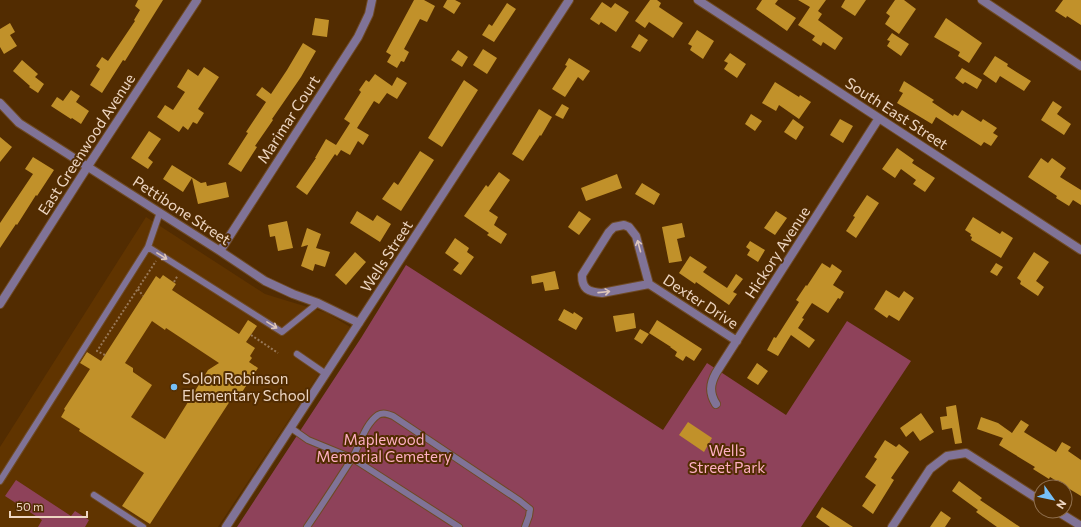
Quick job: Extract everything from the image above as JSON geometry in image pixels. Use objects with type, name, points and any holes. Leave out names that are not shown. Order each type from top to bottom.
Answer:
[{"type":"street","name":"East Greenwood Avenue","points":[[0,304],[196,0]]},
{"type":"street","name":"Marimar Court","points":[[220,251],[358,37],[369,14],[372,0]]},
{"type":"street","name":"Wells Street","points":[[226,527],[569,0]]},
{"type":"street","name":"South East Street","points":[[698,0],[1081,250]]},
{"type":"street","points":[[982,0],[1081,66]]},
{"type":"street","name":"Pettibone Street","points":[[0,104],[19,123],[160,212],[265,281],[293,294],[318,303],[359,323]]},
{"type":"street","name":"Hickory Avenue","points":[[716,404],[711,397],[710,388],[713,380],[879,118]]},
{"type":"street","name":"Dexter Drive","points":[[649,284],[594,292],[589,291],[584,287],[582,275],[609,232],[614,227],[624,224],[629,227],[636,236],[649,284],[737,341]]},
{"type":"street","points":[[0,287],[8,292]]},
{"type":"street","points":[[892,527],[930,469],[947,456],[966,453],[1033,496]]},
{"type":"street","points":[[1070,519],[1081,526]]},
{"type":"lane","points":[[0,481],[148,248],[160,212]]},
{"type":"lane","points":[[148,248],[282,332],[318,303]]},
{"type":"lane","points":[[297,354],[326,374]]},
{"type":"lane","points":[[307,527],[352,458],[373,421],[379,414],[386,413],[393,416],[530,509],[529,516],[524,527]]},
{"type":"lane","points":[[291,428],[308,440],[352,458],[460,527]]},
{"type":"lane","points":[[94,495],[143,527]]},
{"type":"path","points":[[105,355],[97,351],[160,255]]},
{"type":"path","points":[[138,289],[143,296]]},
{"type":"path","points":[[251,335],[278,353]]},
{"type":"shaded area","name":"Solon Robinson Elementary School","points":[[146,217],[265,294],[327,313],[350,327],[218,527],[0,527],[0,447]]},
{"type":"green space","name":"Wells Street Park","points":[[406,265],[663,430],[707,363],[786,415],[847,321],[911,361],[801,527],[237,527],[361,338]]},
{"type":"green space","points":[[16,480],[71,516],[75,511],[89,520],[85,527],[38,527],[42,520],[5,496]]},
{"type":"building","points":[[138,0],[163,0],[125,61],[123,60],[102,93],[90,85],[100,69],[96,66],[102,57],[108,61],[135,21],[134,20],[140,10],[135,6]]},
{"type":"building","points":[[414,0],[424,0],[435,6],[427,22],[420,19],[404,49],[409,52],[404,62],[401,61],[397,68],[387,62],[391,55],[386,52]]},
{"type":"building","points":[[447,0],[455,0],[461,3],[454,14],[443,7]]},
{"type":"building","points":[[650,0],[657,0],[661,3],[659,7],[683,23],[673,38],[649,22],[645,28],[635,21]]},
{"type":"building","points":[[762,0],[778,0],[775,4],[796,18],[787,31],[756,9]]},
{"type":"building","points":[[798,0],[826,0],[818,11],[822,14],[818,20],[843,38],[835,50],[823,42],[821,46],[812,40],[815,36],[798,25],[810,7]]},
{"type":"building","points":[[845,0],[866,0],[855,16],[841,7]]},
{"type":"building","points":[[895,0],[904,0],[916,9],[899,34],[885,24],[890,16],[886,13]]},
{"type":"building","points":[[1063,0],[1081,0],[1081,25],[1067,16],[1066,18],[1055,11]]},
{"type":"building","points":[[602,2],[611,8],[615,3],[629,12],[616,32],[601,22],[599,25],[590,19]]},
{"type":"building","points":[[507,3],[516,9],[494,42],[482,35],[489,24],[492,26]]},
{"type":"building","points":[[315,18],[329,20],[327,37],[312,35]]},
{"type":"building","points":[[946,18],[982,43],[969,63],[958,56],[960,52],[934,37]]},
{"type":"building","points":[[10,23],[15,32],[10,35],[17,46],[4,54],[0,47],[0,29]]},
{"type":"building","points":[[697,30],[714,41],[703,59],[690,50],[692,46],[688,44]]},
{"type":"building","points":[[892,33],[909,44],[901,56],[887,46],[890,41],[887,40]]},
{"type":"building","points":[[639,34],[648,40],[640,52],[631,47]]},
{"type":"building","points":[[303,43],[316,51],[301,77],[255,146],[257,147],[241,172],[228,164],[248,133],[246,132],[266,102],[256,95],[262,87],[271,94]]},
{"type":"building","points":[[483,49],[497,58],[487,74],[473,65]]},
{"type":"building","points":[[458,50],[468,57],[462,67],[451,60]]},
{"type":"building","points":[[730,53],[746,64],[737,78],[724,69],[728,63],[724,61]]},
{"type":"building","points":[[995,56],[1008,64],[1007,66],[1031,81],[1024,91],[1000,76],[996,83],[983,74]]},
{"type":"building","points":[[569,58],[590,71],[583,81],[578,77],[565,97],[552,89],[567,66],[565,65]]},
{"type":"building","points":[[22,60],[38,74],[35,77],[44,84],[38,93],[29,87],[30,86],[13,71]]},
{"type":"building","points":[[204,67],[219,77],[198,109],[204,113],[197,124],[193,122],[188,130],[183,126],[179,132],[157,117],[165,105],[173,110],[185,92],[177,87],[188,69],[198,76]]},
{"type":"building","points":[[962,68],[982,80],[977,89],[965,82],[963,84],[955,78]]},
{"type":"building","points":[[375,74],[392,86],[397,77],[407,83],[397,99],[387,93],[379,104],[374,101],[357,128],[369,135],[363,145],[358,141],[350,155],[341,150],[337,156],[335,154],[307,195],[296,187],[316,158],[326,139],[336,145],[350,123],[344,119],[361,92],[359,90],[366,80],[369,82]]},
{"type":"building","points":[[464,80],[478,90],[442,147],[428,138]]},
{"type":"building","points":[[904,81],[934,100],[932,102],[953,116],[954,114],[958,116],[962,110],[981,122],[983,119],[997,128],[993,133],[998,136],[991,146],[984,142],[981,146],[936,117],[932,124],[897,103],[903,93],[899,91]]},
{"type":"building","points":[[775,82],[799,97],[800,95],[811,102],[799,119],[779,105],[776,111],[762,103]]},
{"type":"building","points":[[71,90],[80,96],[76,102],[89,111],[81,124],[51,106],[57,97],[63,101]]},
{"type":"building","points":[[1053,101],[1062,107],[1057,114],[1071,124],[1064,135],[1041,120]]},
{"type":"building","points":[[562,104],[569,108],[563,119],[555,115]]},
{"type":"building","points":[[539,109],[552,117],[541,136],[540,135],[523,161],[512,154]]},
{"type":"building","points":[[751,114],[762,121],[755,131],[745,124]]},
{"type":"building","points":[[793,119],[804,127],[796,140],[784,132]]},
{"type":"building","points":[[840,119],[853,126],[843,143],[830,135]]},
{"type":"building","points":[[149,131],[161,139],[148,158],[153,162],[148,169],[131,158]]},
{"type":"building","points":[[0,137],[12,147],[0,162]]},
{"type":"building","points":[[897,148],[914,160],[912,163],[935,178],[925,192],[913,184],[916,180],[901,169],[895,178],[882,169]]},
{"type":"building","points":[[420,151],[434,160],[401,211],[382,199],[394,182],[398,185]]},
{"type":"building","points":[[33,157],[54,170],[0,248],[0,223],[33,174],[25,169]]},
{"type":"building","points":[[1041,158],[1048,163],[1052,158],[1066,168],[1060,177],[1081,190],[1081,205],[1073,200],[1069,206],[1056,198],[1057,196],[1028,177]]},
{"type":"building","points":[[172,165],[201,183],[206,182],[207,186],[226,182],[229,197],[198,204],[192,178],[183,192],[163,179]]},
{"type":"building","points":[[499,172],[510,180],[489,211],[498,217],[494,225],[507,234],[501,244],[487,235],[489,233],[464,216],[486,185],[488,187]]},
{"type":"building","points":[[617,174],[622,188],[586,201],[581,188]]},
{"type":"building","points":[[642,183],[660,194],[654,205],[635,194]]},
{"type":"building","points":[[867,195],[879,203],[856,238],[846,231],[855,217],[853,216]]},
{"type":"building","points":[[357,211],[373,221],[377,215],[391,224],[380,242],[350,223]]},
{"type":"building","points":[[579,211],[591,219],[579,235],[568,227]]},
{"type":"building","points":[[776,211],[787,218],[775,235],[764,228]]},
{"type":"building","points":[[973,217],[1000,234],[1002,231],[1013,238],[1001,258],[971,240],[971,234],[965,230]]},
{"type":"building","points":[[287,221],[293,248],[278,251],[275,236],[270,237],[268,225]]},
{"type":"building","points":[[682,223],[685,237],[677,239],[682,261],[669,263],[662,227]]},
{"type":"building","points":[[307,228],[321,234],[316,248],[330,252],[325,267],[315,264],[313,271],[301,266],[308,245],[301,247]]},
{"type":"building","points":[[455,238],[469,248],[467,252],[474,257],[461,275],[453,270],[459,263],[445,253]]},
{"type":"building","points":[[750,241],[765,250],[758,262],[747,255],[750,250],[746,247]]},
{"type":"building","points":[[355,252],[366,262],[346,285],[335,275]]},
{"type":"building","points":[[1034,252],[1049,262],[1036,281],[1044,287],[1038,296],[1020,284],[1021,281],[1017,278]]},
{"type":"building","points":[[690,256],[707,267],[703,272],[727,288],[736,274],[743,279],[733,292],[737,294],[729,305],[696,282],[695,284],[679,273]]},
{"type":"building","points":[[822,263],[830,268],[832,264],[842,271],[833,285],[844,292],[828,313],[812,303],[802,318],[804,319],[798,328],[815,340],[809,348],[791,335],[778,356],[767,350],[774,337],[776,338],[799,302],[796,300]]},
{"type":"building","points":[[996,263],[1003,267],[997,276],[990,272]]},
{"type":"building","points":[[555,271],[559,289],[545,291],[543,282],[532,284],[531,276]]},
{"type":"building","name":"Solon Robinson Elementary School","points":[[163,275],[176,284],[172,290],[239,334],[248,320],[257,326],[246,342],[255,348],[250,356],[252,358],[249,362],[258,368],[238,398],[235,396],[231,402],[230,401],[150,524],[122,506],[144,473],[79,431],[80,429],[61,417],[65,410],[64,409],[90,369],[80,363],[87,352],[101,361],[156,276],[160,279]],"holes":[[[152,321],[165,330],[166,328],[219,363],[208,370],[165,439],[131,417],[152,385],[133,372],[133,368],[125,363]]]},
{"type":"building","points":[[886,290],[899,298],[904,291],[914,298],[899,321],[889,315],[887,318],[874,309]]},
{"type":"building","points":[[564,309],[573,314],[574,312],[583,318],[576,330],[558,320]]},
{"type":"building","points":[[634,313],[636,328],[616,332],[613,316]]},
{"type":"building","points":[[657,320],[702,349],[694,361],[686,356],[683,361],[675,356],[677,352],[671,347],[649,333]]},
{"type":"building","points":[[640,329],[649,334],[642,344],[634,339]]},
{"type":"building","points":[[757,363],[768,371],[758,385],[747,378]]},
{"type":"building","points":[[956,405],[962,443],[955,444],[952,428],[942,430],[940,417],[947,416],[946,407]]},
{"type":"building","points":[[921,413],[934,432],[920,441],[913,431],[906,437],[900,428]]},
{"type":"building","points":[[981,417],[998,423],[1012,433],[1021,420],[1029,425],[1024,432],[1056,452],[1062,442],[1071,447],[1068,451],[1081,460],[1081,496],[1073,491],[1073,479],[1053,479],[1050,477],[1049,479],[1033,469],[1035,467],[999,445],[1003,438],[977,429]]},
{"type":"building","points":[[688,422],[712,438],[704,452],[679,435]]},
{"type":"building","points":[[885,440],[896,447],[899,444],[909,452],[891,478],[894,480],[873,514],[862,506],[876,485],[865,477],[877,459],[874,457]]},
{"type":"building","points":[[959,481],[982,498],[980,500],[1020,527],[997,527],[976,512],[978,510],[952,491]]},
{"type":"building","points":[[822,507],[853,527],[830,527],[816,517]]},
{"type":"building","points":[[941,511],[951,518],[945,527],[930,527]]},
{"type":"place","name":"Solon Robinson Elementary School","points":[[174,387]]},
{"type":"park label","name":"Maplewood Memorial Cemetery","points":[[384,448]]}]
